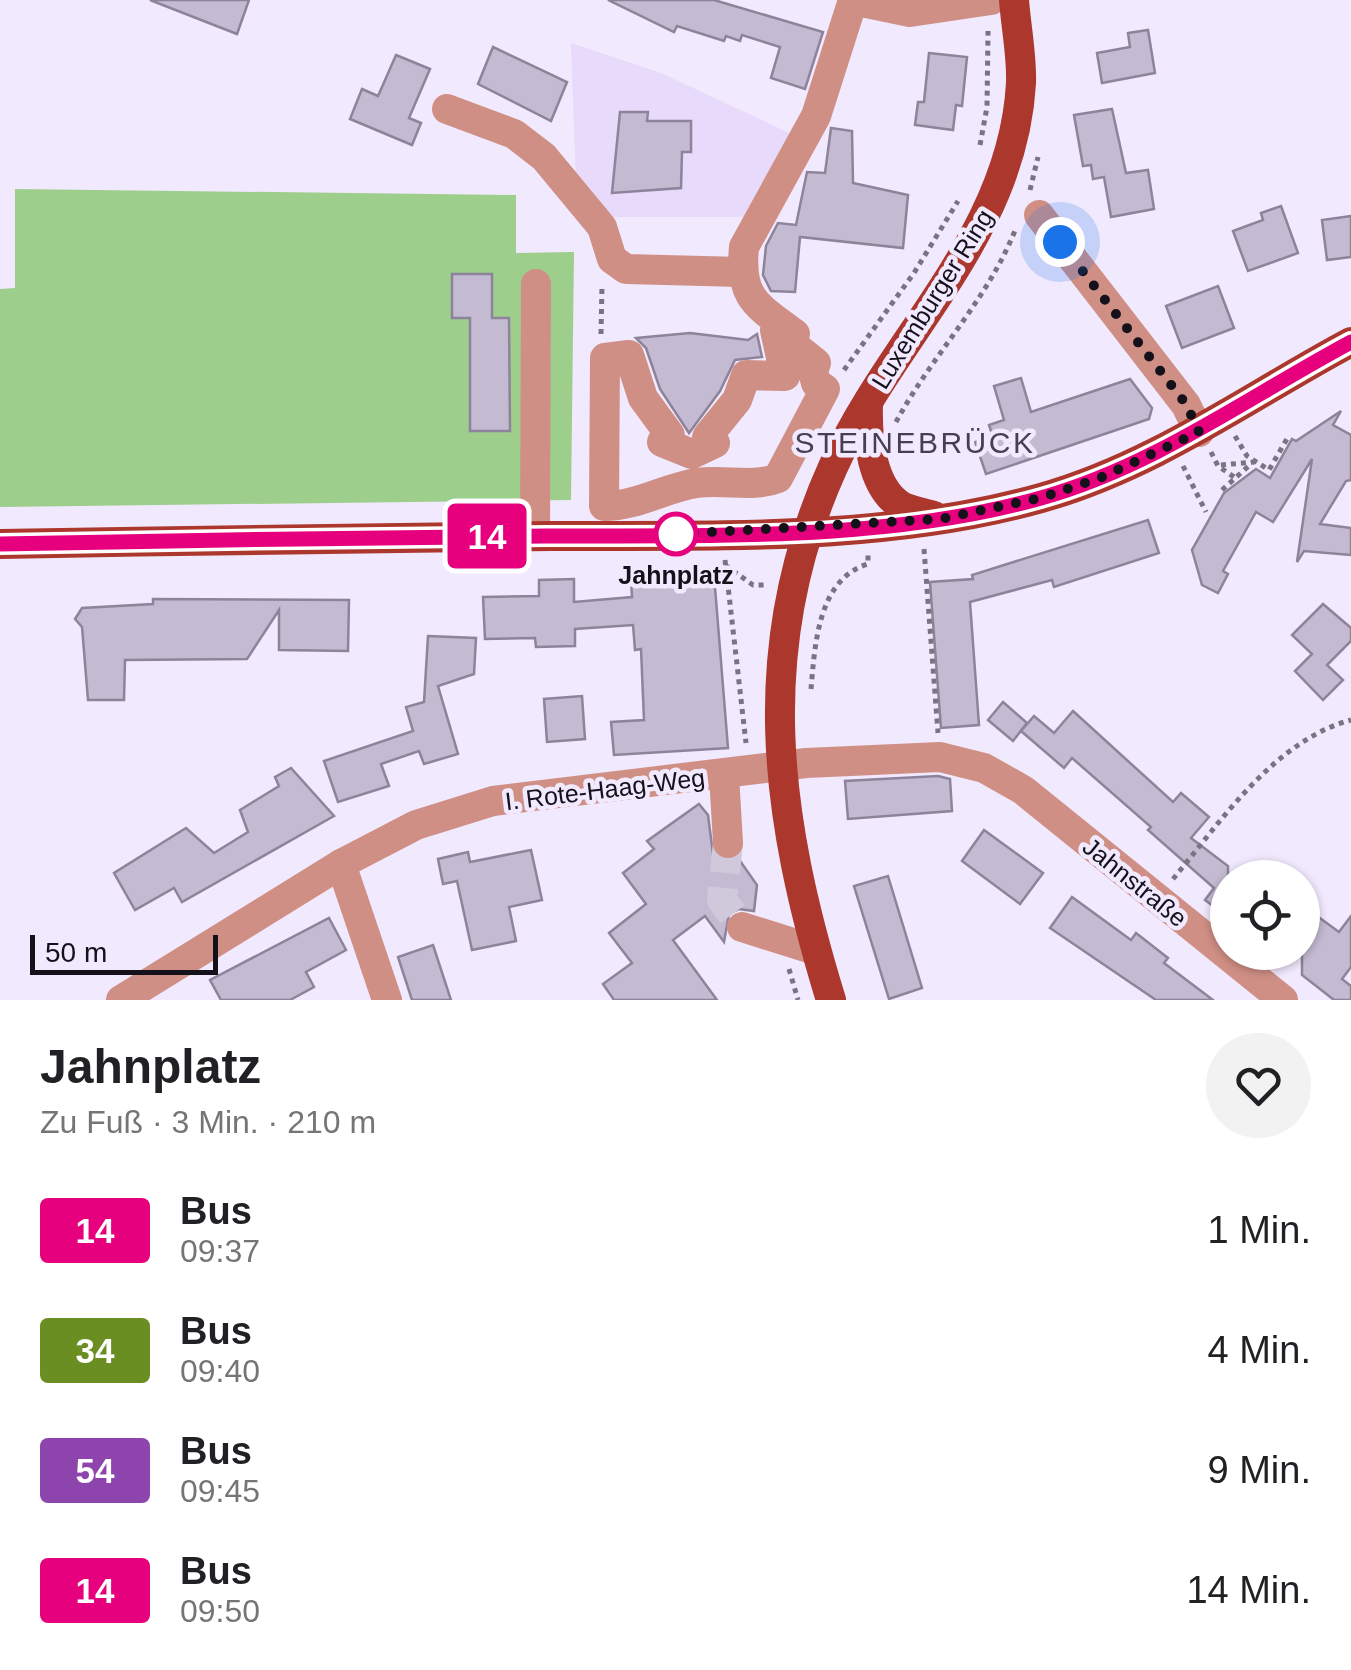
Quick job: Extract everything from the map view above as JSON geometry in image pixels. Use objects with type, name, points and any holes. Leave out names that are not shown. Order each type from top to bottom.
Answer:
[{"type":"main road","name":"Luxemburger Ring","points":[[810,529],[833,467],[868,400],[976,236],[1004,176],[1021,82],[1014,0]]},
{"type":"main road","points":[[0,544],[810,529],[932,520],[1040,498],[1100,478],[1199,432],[1351,342]]},
{"type":"main road","points":[[868,400],[867,444],[880,477],[900,506],[932,520]]},
{"type":"main road","points":[[810,529],[782,654],[779,766],[803,911],[831,1000]]},
{"type":"street","points":[[812,348],[748,297],[742,272],[750,230],[797,158],[816,116],[852,0],[910,12],[958,3],[989,10]]},
{"type":"street","points":[[447,109],[514,134],[544,157],[602,228],[612,260],[626,270],[742,272]]},
{"type":"street","points":[[1039,214],[1186,404],[1199,432]]},
{"type":"street","points":[[535,536],[536,284]]},
{"type":"street","points":[[774,330],[816,363],[816,383],[825,389],[778,478],[767,482],[696,483],[631,506],[604,506],[605,364],[605,358],[628,356],[643,398],[670,435],[662,442],[680,453],[692,454],[715,443],[707,437],[737,400],[746,375],[785,376],[774,330]]},
{"type":"street","points":[[779,766],[940,756]]},
{"type":"street","name":"Jahnstraße","points":[[940,756],[984,768],[1023,790],[1283,1000]]},
{"type":"street","name":"I. Rote-Haag-Weg","points":[[121,1000],[340,864],[416,825],[493,802],[779,766]]},
{"type":"street","points":[[724,775],[728,843]]},
{"type":"street","points":[[340,864],[387,1000]]},
{"type":"street","points":[[742,927],[816,950]]},
{"type":"path","points":[[976,164],[987,107],[989,10]]},
{"type":"path","points":[[836,381],[914,273],[962,191]]},
{"type":"path","points":[[605,364],[600,364],[602,278],[612,260]]},
{"type":"path","points":[[1247,456],[1269,470],[1288,437]]},
{"type":"path","points":[[1237,479],[1218,466],[1254,462]]},
{"type":"path","points":[[1222,490],[1254,462]]},
{"type":"path","points":[[1193,490],[1208,513]]},
{"type":"path","points":[[932,520],[940,756]]},
{"type":"path","points":[[725,565],[753,585]]},
{"type":"path","points":[[1186,863],[1272,764],[1326,726],[1351,720]]},
{"type":"shaded area","points":[[571,43],[661,73],[798,137],[748,217],[603,217],[576,182]]},
{"type":"green space","points":[[15,189],[516,195],[516,253],[574,252],[571,500],[0,507],[0,289],[15,288]]},
{"type":"building","points":[[150,0],[249,0],[237,34]]},
{"type":"building","points":[[608,0],[714,0],[823,32],[805,89],[771,78],[780,47],[742,35],[740,41],[726,36],[724,41],[677,26],[674,32]]},
{"type":"building","points":[[1148,30],[1155,73],[1102,83],[1097,53],[1130,47],[1128,33]]},
{"type":"building","points":[[493,47],[567,82],[551,121],[478,84]]},
{"type":"building","points":[[929,53],[967,57],[962,106],[956,105],[953,130],[915,125],[918,102],[924,102]]},
{"type":"building","points":[[396,55],[430,69],[409,118],[421,123],[412,145],[350,119],[362,89],[378,96]]},
{"type":"building","points":[[1112,109],[1126,173],[1148,170],[1154,209],[1111,217],[1104,177],[1093,179],[1091,165],[1083,166],[1074,115]]},
{"type":"building","points":[[620,112],[648,112],[647,121],[691,121],[691,152],[682,152],[681,188],[612,193]]},
{"type":"building","points":[[831,128],[852,131],[853,183],[908,195],[903,248],[800,237],[795,292],[771,291],[763,275],[766,246],[778,223],[796,225],[807,172],[825,173]]},
{"type":"building","points":[[1281,206],[1298,253],[1248,271],[1233,231],[1263,220],[1261,213]]},
{"type":"building","points":[[1351,216],[1351,257],[1327,260],[1322,220]]},
{"type":"building","points":[[452,274],[492,274],[492,318],[509,318],[510,431],[470,431],[470,318],[452,318]]},
{"type":"building","points":[[1218,286],[1234,328],[1182,348],[1166,306]]},
{"type":"building","points":[[690,333],[748,340],[757,334],[762,357],[735,360],[720,391],[689,433],[660,389],[646,348],[636,338]]},
{"type":"building","points":[[1021,378],[1031,412],[1130,379],[1152,408],[1149,419],[986,474],[975,442],[993,437],[989,425],[1004,420],[994,386]]},
{"type":"building","points":[[1341,411],[1333,425],[1351,435],[1351,480],[1346,481],[1320,524],[1351,528],[1351,555],[1304,551],[1297,562],[1312,459],[1273,522],[1256,512],[1223,571],[1228,574],[1218,593],[1202,585],[1192,550],[1224,493],[1256,469],[1270,478],[1292,439],[1296,441]]},
{"type":"building","points":[[1148,520],[1159,553],[1054,587],[1052,580],[970,602],[979,725],[941,728],[930,582],[973,579],[972,575]]},
{"type":"building","points":[[714,575],[728,748],[614,755],[611,722],[644,720],[641,649],[635,650],[633,625],[575,629],[575,646],[536,647],[535,638],[485,639],[483,597],[539,596],[539,580],[574,579],[574,602],[632,597],[631,581]]},
{"type":"building","points":[[153,599],[349,600],[348,651],[279,650],[279,610],[247,659],[125,660],[124,700],[88,700],[82,627],[75,619],[82,608],[153,604]]},
{"type":"building","points":[[1323,604],[1351,628],[1351,641],[1327,665],[1343,680],[1323,700],[1295,671],[1312,654],[1292,635]]},
{"type":"building","points":[[428,636],[476,638],[474,674],[438,686],[458,754],[424,764],[419,751],[381,764],[389,786],[338,802],[324,761],[413,731],[406,707],[424,702]]},
{"type":"building","points":[[582,696],[585,739],[547,742],[544,699]]},
{"type":"building","points":[[1003,702],[1027,723],[1013,741],[988,720]]},
{"type":"building","points":[[1073,711],[1173,802],[1181,793],[1209,817],[1191,838],[1220,860],[1210,860],[1210,884],[1072,758],[1064,768],[1021,731],[1034,716],[1054,733]]},
{"type":"building","points":[[291,768],[334,816],[182,902],[174,888],[135,910],[114,873],[186,828],[214,853],[248,832],[240,810],[279,786],[275,777]]},
{"type":"building","points":[[938,776],[950,779],[952,811],[848,819],[845,781]]},
{"type":"building","points":[[699,804],[708,815],[713,854],[728,862],[738,858],[757,885],[754,911],[739,909],[729,914],[724,942],[705,916],[673,940],[717,1000],[614,1000],[603,984],[632,963],[609,933],[646,904],[623,873],[654,849],[647,841]]},
{"type":"building","points":[[984,830],[1043,873],[1020,904],[962,861]]},
{"type":"building","points":[[531,850],[542,900],[509,907],[516,941],[472,950],[457,881],[443,884],[438,859],[468,852],[470,862]]},
{"type":"building","points":[[888,876],[922,988],[889,999],[854,886]]},
{"type":"building","points":[[1072,897],[1131,940],[1136,933],[1168,958],[1164,963],[1213,1000],[1156,1000],[1050,928]]},
{"type":"building","points":[[1351,916],[1351,967],[1342,979],[1351,986],[1351,1000],[1334,1000],[1302,975],[1302,970],[1320,970],[1320,918],[1339,932]]},
{"type":"building","points":[[329,918],[346,950],[306,972],[314,987],[290,1000],[221,1000],[210,980]]},
{"type":"building","points":[[433,945],[451,1000],[412,1000],[398,957]]},
{"type":"tunnel","points":[[728,843],[722,900],[742,927]]},
{"type":"bus line","name":"14","points":[[0,544],[725,533],[880,526],[941,519],[1040,498],[1100,478],[1199,432],[1351,342]]},
{"type":"place","name":"Jahnplatz","points":[[676,534]]},
{"type":"district","name":"STEINEBRÜCK","points":[[915,442]]},
{"type":"route","points":[[676,534],[941,519],[1040,498],[1100,478],[1199,432],[1186,404],[1060,242]]}]
